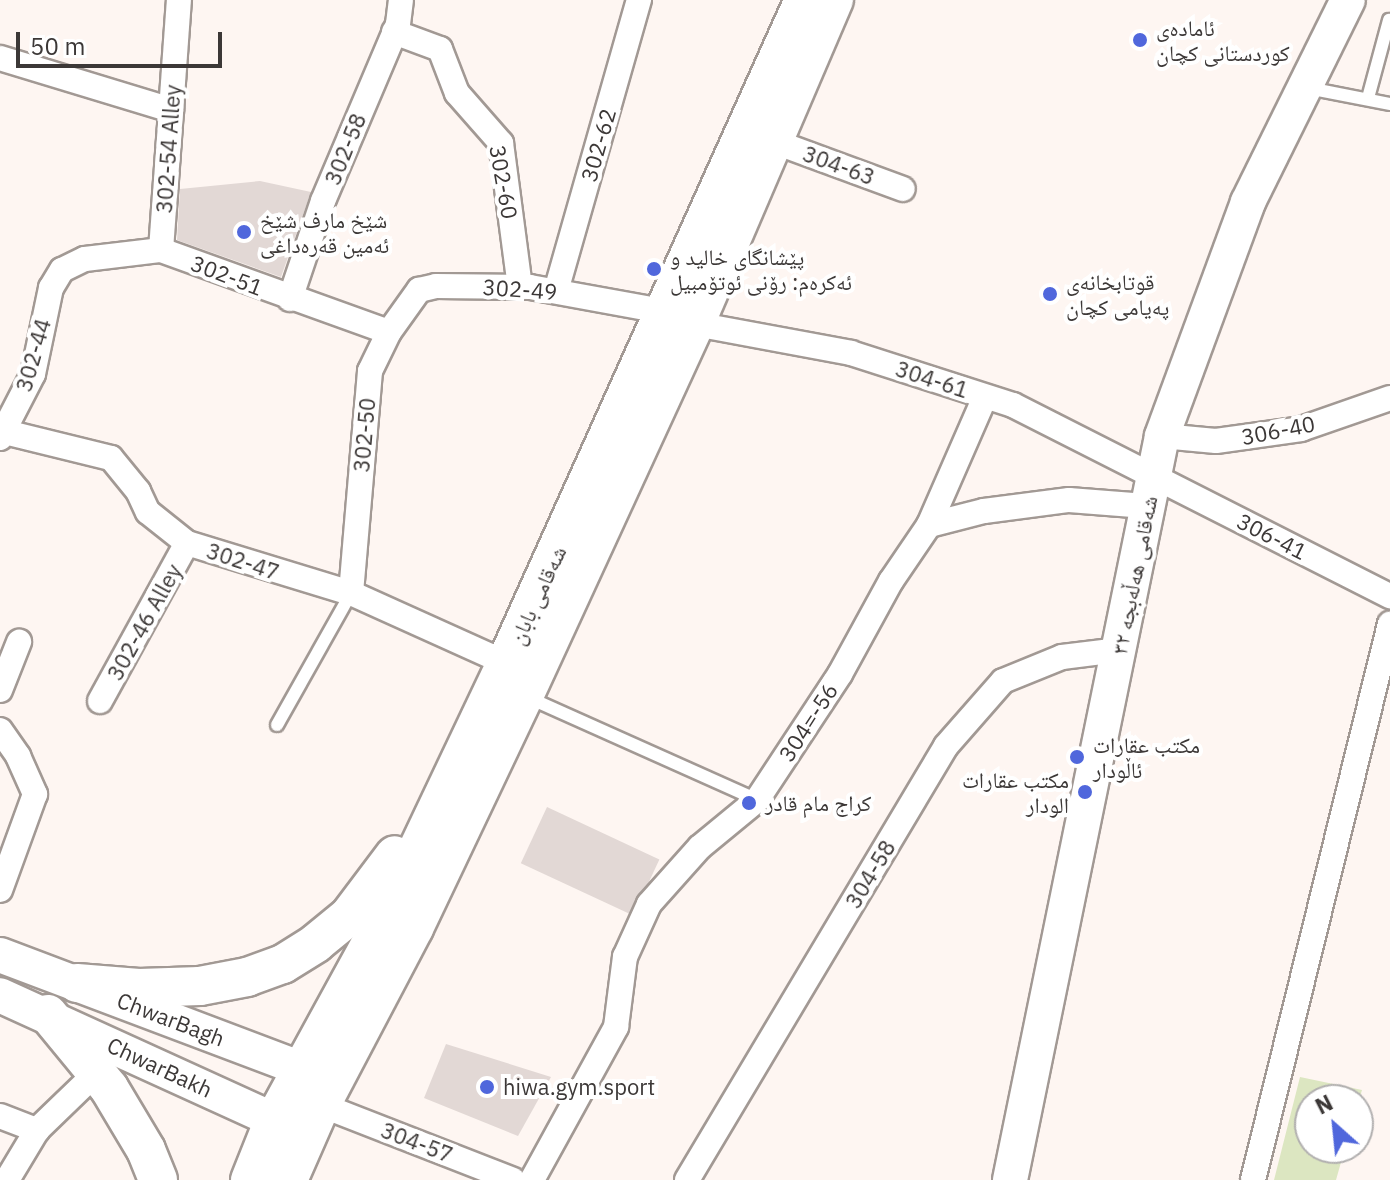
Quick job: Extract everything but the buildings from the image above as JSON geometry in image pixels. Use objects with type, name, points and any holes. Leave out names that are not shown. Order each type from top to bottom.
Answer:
[{"type":"main road","name":"شەقامی بابان","points":[[250,1180],[274,1120],[387,914],[487,701],[681,318],[804,0]]},
{"type":"main road","points":[[288,1180],[321,1105],[414,928],[524,696],[681,318],[775,142],[834,0]]},
{"type":"main road","points":[[77,983],[159,988],[226,982],[283,964],[316,943],[349,916],[390,863],[487,701]]},
{"type":"main road","points":[[48,1014],[97,1072],[132,1125],[158,1180]]},
{"type":"street","name":"302-54 Alley","points":[[161,250],[179,0]]},
{"type":"street","name":"302-58","points":[[290,299],[323,201],[394,32],[401,0]]},
{"type":"street","name":"302-62","points":[[556,291],[639,0]]},
{"type":"street","name":"شەقامی هەڵەبجە ٣٢","points":[[1010,1180],[1162,436],[1248,202],[1348,0]]},
{"type":"street","name":"302-60","points":[[394,32],[440,49],[457,93],[484,119],[501,143],[520,287]]},
{"type":"street","points":[[0,58],[171,110]]},
{"type":"street","name":"304-63","points":[[775,142],[903,189]]},
{"type":"street","name":"302-51","points":[[62,270],[85,259],[161,250],[290,299],[389,332]]},
{"type":"street","name":"302-44","points":[[3,435],[33,374],[51,288],[62,270]]},
{"type":"street","name":"302-49","points":[[419,290],[436,286],[520,287],[620,300],[681,318]]},
{"type":"street","name":"302-50","points":[[351,593],[370,371],[389,332],[419,290]]},
{"type":"street","name":"304-61","points":[[681,318],[851,353],[1013,405],[1150,491]]},
{"type":"street","name":"304=-56","points":[[532,1180],[616,1027],[625,957],[649,904],[700,847],[757,800],[840,674],[891,581],[929,525],[985,397]]},
{"type":"street","name":"306-40","points":[[1162,436],[1216,441],[1301,429],[1390,398]]},
{"type":"street","name":"302-47","points":[[3,435],[111,458],[138,491],[148,512],[187,543],[351,593],[506,663]]},
{"type":"street","points":[[929,525],[984,511],[1150,491]]},
{"type":"street","name":"306-41","points":[[1150,491],[1390,596]]},
{"type":"street","name":"302-46 Alley","points":[[100,701],[187,543]]},
{"type":"street","points":[[1253,1180],[1390,624]]},
{"type":"street","points":[[0,690],[19,642]]},
{"type":"street","name":"304-58","points":[[687,1180],[946,746],[1003,681],[1062,657],[1118,650]]},
{"type":"street","points":[[0,730],[18,756],[35,794],[0,890]]},
{"type":"street","name":"ChwarBagh","points":[[0,955],[302,1069]]},
{"type":"street","name":"ChwarBakh","points":[[0,995],[48,1014],[274,1120]]},
{"type":"street","points":[[274,1120],[298,1118],[321,1105],[315,1084],[302,1069]]},
{"type":"street","points":[[7,1180],[37,1130],[97,1072]]},
{"type":"street","name":"304-57","points":[[321,1105],[513,1180]]},
{"type":"street","points":[[0,1116],[37,1130]]},
{"type":"lane","points":[[1368,98],[1389,20]]},
{"type":"lane","points":[[1305,87],[1390,104]]},
{"type":"lane","points":[[277,725],[351,593]]},
{"type":"lane","points":[[524,696],[757,800]]},
{"type":"green space","points":[[1300,1077],[1333,1084],[1298,1084]]},
{"type":"green space","points":[[1294,1101],[1294,1164],[1340,1164],[1336,1180],[1274,1180]]},
{"type":"place","name":"ئامادەی کوردستانی کچان","points":[[1140,40]]},
{"type":"place","name":"شێخ مارف شێخ ئەمین قەرەداغی","points":[[244,232]]},
{"type":"place","name":"پێشانگای خالید و ئەکرەم: رۆنی ئوتۆمبیل","points":[[654,269]]},
{"type":"place","name":"قوتابخانەی پەیامی کچان","points":[[1050,294]]},
{"type":"place","name":"مكتب عقارات ئاڵودار","points":[[1077,757]]},
{"type":"place","name":"مكتب عقارات الودار","points":[[1085,792]]},
{"type":"place","name":"کراج مام قادر","points":[[749,803]]},
{"type":"place","name":"hiwa.gym.sport","points":[[487,1087]]}]
